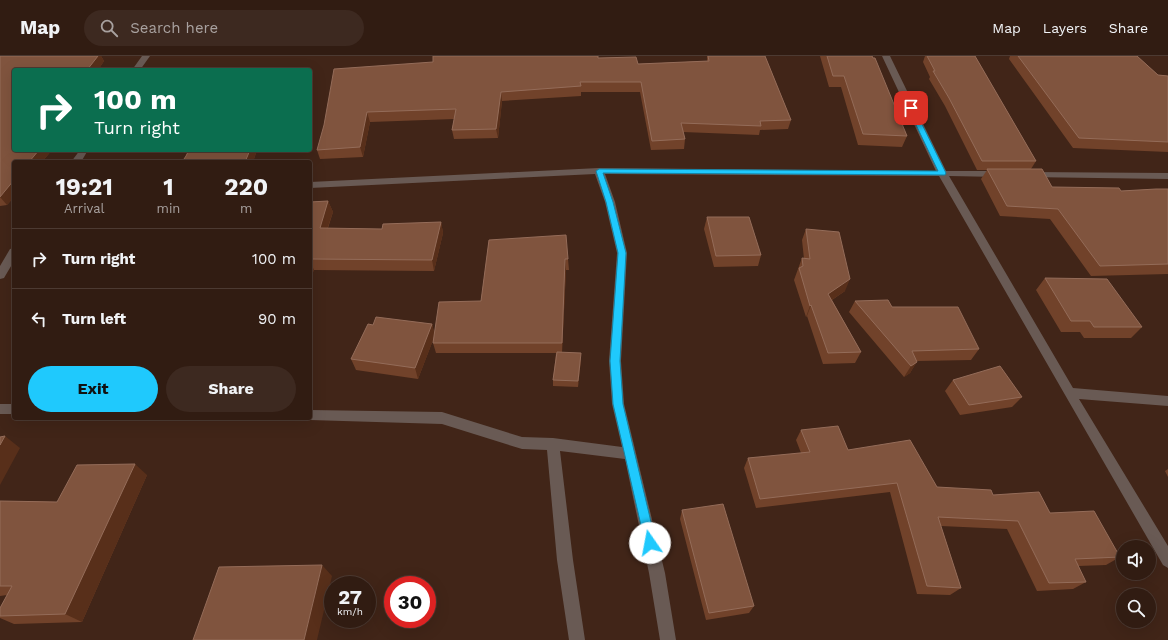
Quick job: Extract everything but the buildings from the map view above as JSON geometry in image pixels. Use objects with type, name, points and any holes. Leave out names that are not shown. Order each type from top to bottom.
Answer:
[{"type":"street","points":[[137,68],[146,56]]},
{"type":"street","points":[[886,56],[942,173],[1069,393],[1168,560]]},
{"type":"street","points":[[599,171],[610,202],[622,253],[615,361],[618,404],[641,499],[668,640]]},
{"type":"street","points":[[312,185],[599,171],[1168,176]]},
{"type":"street","points":[[0,253],[12,252]]},
{"type":"street","points":[[0,275],[12,255]]},
{"type":"street","points":[[1069,393],[1168,401]]},
{"type":"street","points":[[0,409],[12,409]]},
{"type":"street","points":[[312,416],[442,418],[522,443],[553,444],[629,454]]},
{"type":"street","points":[[553,444],[577,640]]},
{"type":"route","points":[[650,543],[618,404],[615,361],[622,253],[610,202],[599,171],[942,173],[911,108]]}]
